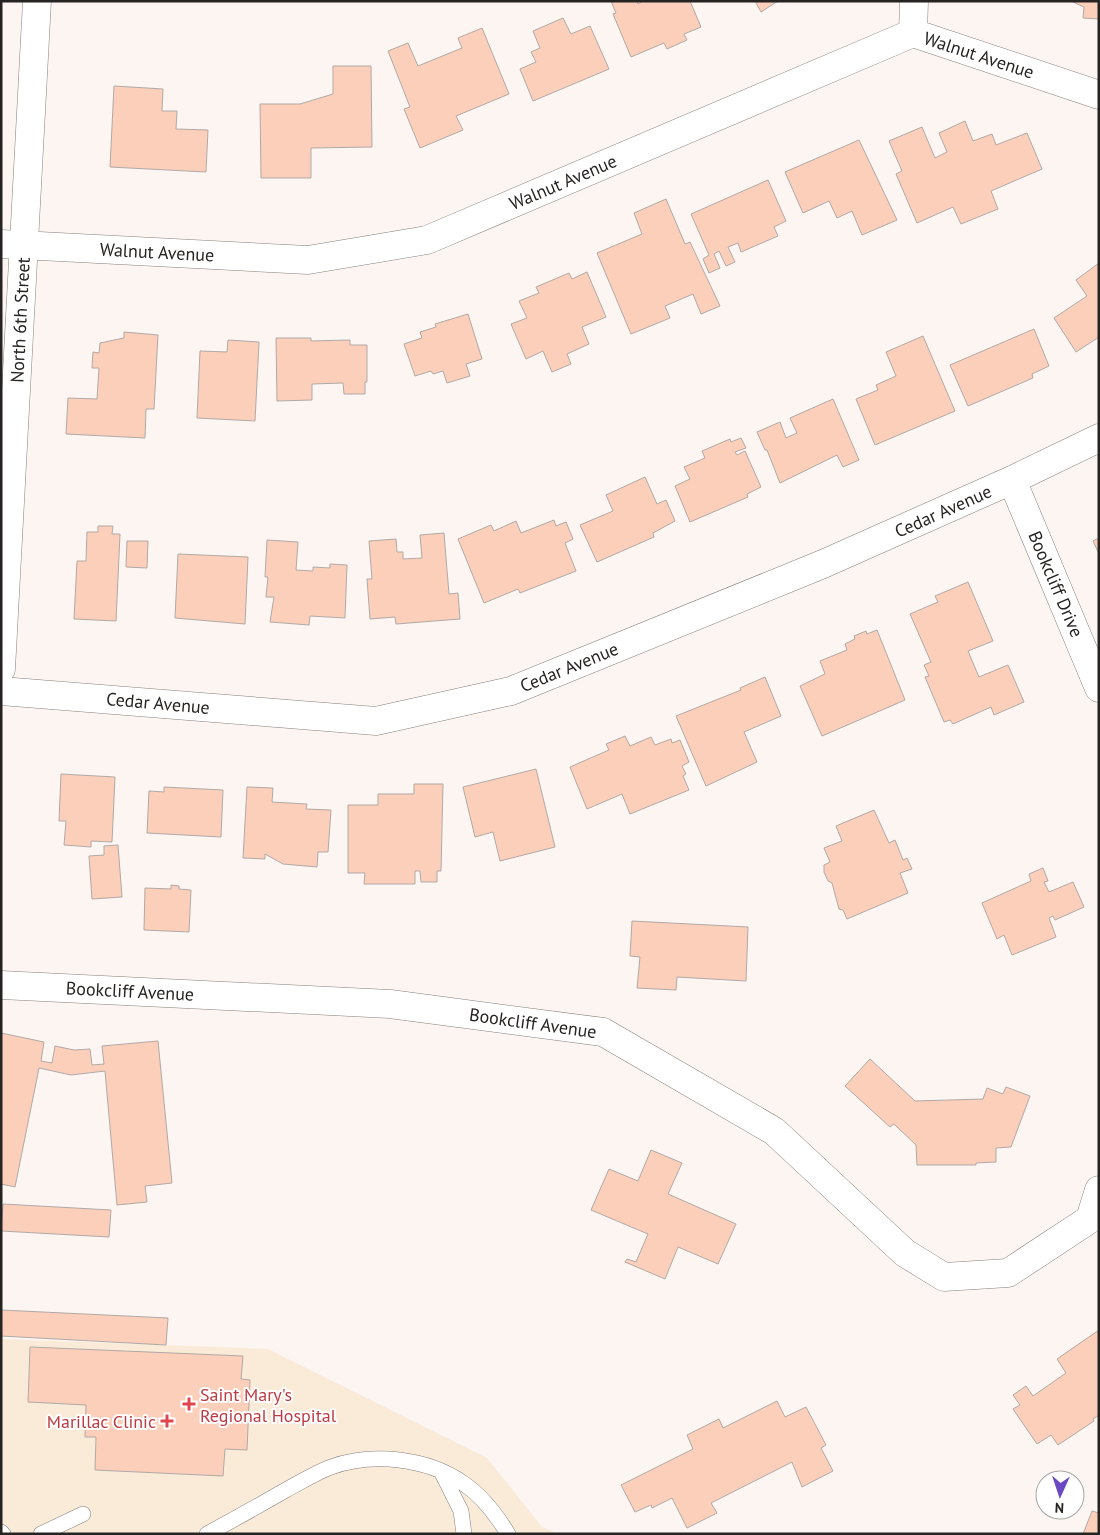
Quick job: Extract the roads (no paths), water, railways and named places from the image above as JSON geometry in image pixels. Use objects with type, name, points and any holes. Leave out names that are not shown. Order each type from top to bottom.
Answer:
[{"type":"street","name":"North 6th Street","points":[[1,669],[13,245],[37,1]]},
{"type":"street","points":[[912,33],[914,1]]},
{"type":"street","name":"Walnut Avenue","points":[[13,245],[308,260],[427,240],[912,33],[1099,95]]},
{"type":"street","name":"Cedar Avenue","points":[[1,691],[376,721],[511,691],[823,564],[1012,480],[1099,438]]},
{"type":"street","name":"Bookcliff Drive","points":[[1012,480],[1099,688]]},
{"type":"street","name":"Bookcliff Avenue","points":[[1,985],[390,1004],[603,1032],[774,1131],[905,1253],[944,1277],[1008,1273],[1094,1223]]},
{"type":"street","points":[[1094,1223],[1099,1190]]},
{"type":"lane","points":[[207,1534],[312,1476],[353,1461],[397,1460],[441,1471],[462,1482],[478,1494],[496,1515],[508,1534]]},
{"type":"lane","points":[[441,1471],[461,1512],[464,1534]]},
{"type":"lane","points":[[42,1534],[83,1514]]},
{"type":"place","name":"Saint Mary's Regional Hospital","points":[[189,1404]]},
{"type":"place","name":"Marillac Clinic","points":[[167,1421]]}]
